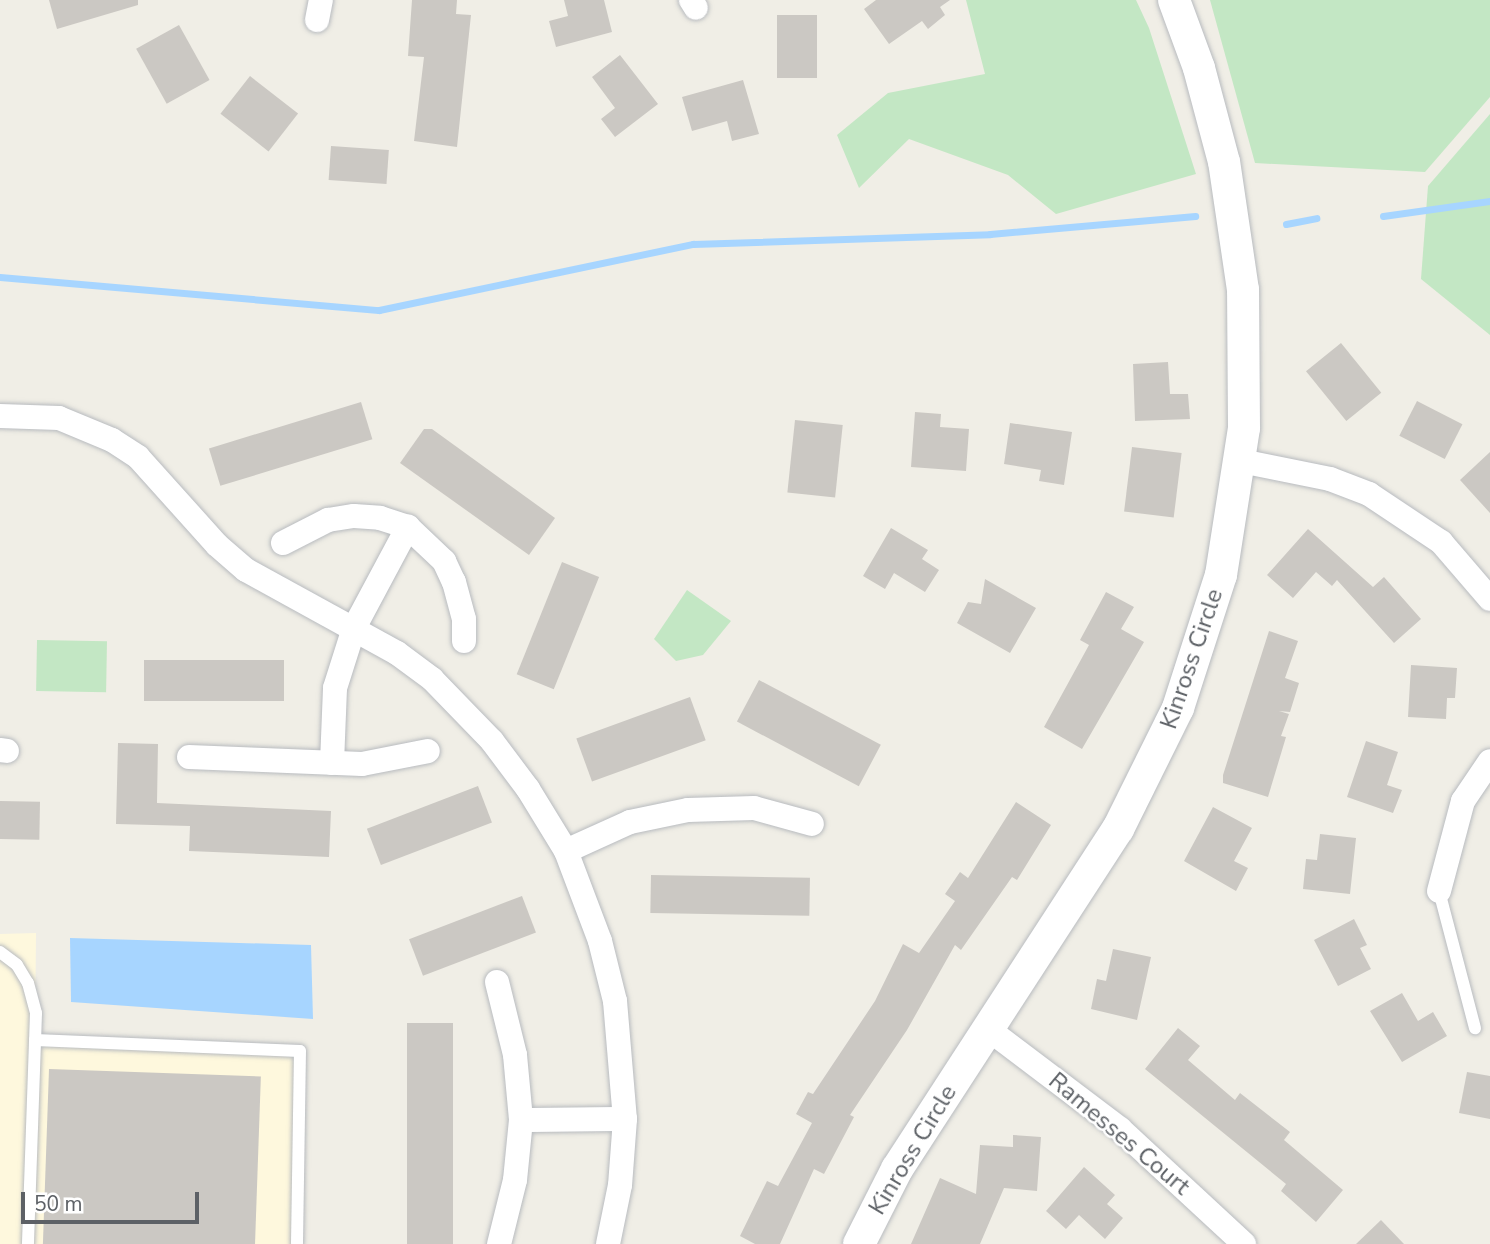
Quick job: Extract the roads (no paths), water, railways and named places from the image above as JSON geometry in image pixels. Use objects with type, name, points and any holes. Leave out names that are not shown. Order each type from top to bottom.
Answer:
[{"type":"street","name":"Kinross Circle","points":[[859,1244],[897,1169],[1118,830],[1178,708],[1221,575],[1241,461],[1246,358],[1236,228],[1199,68],[1174,0]]},
{"type":"street","points":[[0,416],[59,418],[112,440],[162,478],[218,545],[246,570],[397,653],[454,699],[521,779],[566,851],[600,941],[615,1001],[625,1119],[620,1185],[608,1244]]},
{"type":"street","points":[[1241,461],[1330,479],[1379,500],[1441,542],[1490,599]]},
{"type":"street","points":[[283,543],[328,520],[355,516],[380,518],[408,527],[444,561],[454,582],[464,619],[464,641]]},
{"type":"street","points":[[332,763],[335,686],[354,628],[408,527]]},
{"type":"street","points":[[189,757],[383,763],[428,751]]},
{"type":"street","points":[[1439,891],[1463,801],[1490,761]]},
{"type":"street","points":[[566,851],[629,822],[688,810],[754,808],[812,824]]},
{"type":"street","points":[[497,982],[515,1055],[521,1120],[515,1180],[499,1244]]},
{"type":"street","name":"Ramesses Court","points":[[988,1029],[1120,1129],[1244,1244]]},
{"type":"street","points":[[521,1120],[625,1119]]},
{"type":"lane","points":[[1439,891],[1475,1028]]},
{"type":"lane","points":[[0,952],[17,965],[28,983],[35,1005],[29,1244]]},
{"type":"lane","points":[[35,1040],[300,1051],[298,1244]]},
{"type":"water","points":[[70,938],[311,945],[313,1019],[71,1002]]},
{"type":"waterway","points":[[1383,216],[1490,201]]},
{"type":"waterway","points":[[0,277],[379,310],[693,244],[990,234],[1195,216]]},
{"type":"waterway","points":[[1286,224],[1316,218]]}]
